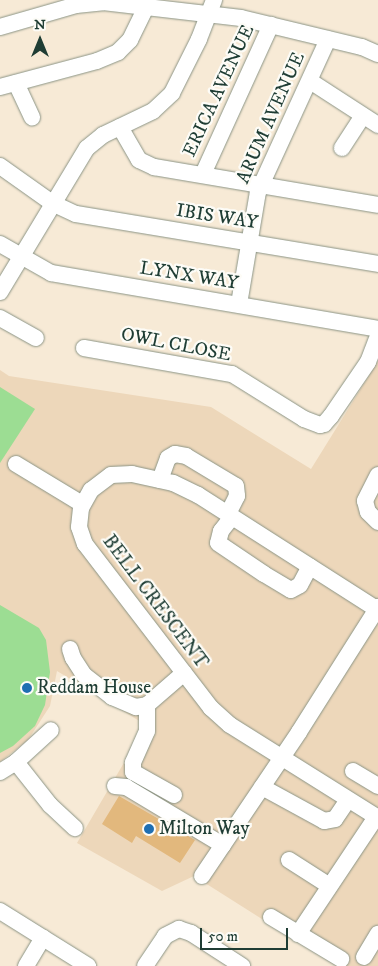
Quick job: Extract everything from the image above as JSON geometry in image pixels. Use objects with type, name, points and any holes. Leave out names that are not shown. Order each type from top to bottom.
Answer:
[{"type":"street","points":[[0,27],[89,3],[103,2],[146,7],[211,7],[362,47],[378,54]]},
{"type":"street","points":[[32,116],[8,85],[97,61],[118,52],[130,40],[146,7]]},
{"type":"street","points":[[0,292],[52,203],[87,148],[103,135],[153,112],[172,93],[199,39],[211,7]]},
{"type":"street","name":"ERICA AVENUE","points":[[203,174],[271,24]]},
{"type":"street","name":"ARUM AVENUE","points":[[239,304],[256,201],[261,184],[328,39]]},
{"type":"street","points":[[310,81],[378,125]]},
{"type":"street","points":[[342,148],[364,116]]},
{"type":"street","points":[[120,127],[135,155],[144,164],[378,205]]},
{"type":"street","name":"IBIS WAY","points":[[0,166],[52,203],[76,214],[378,264]]},
{"type":"street","name":"LYNX WAY","points":[[0,244],[40,268],[58,274],[378,329]]},
{"type":"street","points":[[0,318],[36,338]]},
{"type":"street","name":"OWL CLOSE","points":[[84,348],[232,374],[304,419],[320,425],[324,424],[331,416],[368,362],[378,336]]},
{"type":"street","points":[[160,480],[166,462],[171,456],[179,454],[193,459],[236,486],[237,496],[218,543],[291,590],[300,585],[310,566]]},
{"type":"street","points":[[16,464],[82,504],[95,486],[111,476],[132,474],[182,486],[378,609],[235,830],[202,876]]},
{"type":"street","points":[[378,475],[365,501],[368,512],[378,522]]},
{"type":"street","name":"BELL CRESCENT","points":[[82,504],[79,527],[85,544],[184,673],[222,719],[377,818]]},
{"type":"street","points":[[70,649],[78,666],[96,685],[130,706],[147,705],[184,673]]},
{"type":"street","points":[[147,705],[147,731],[133,763],[133,772],[174,795]]},
{"type":"street","points":[[0,772],[16,762],[51,730]]},
{"type":"street","points":[[16,762],[50,805],[75,828]]},
{"type":"street","points":[[262,787],[324,821],[335,819],[377,785],[353,772]]},
{"type":"street","points":[[115,786],[126,787],[223,845]]},
{"type":"street","points":[[298,934],[328,885],[350,858],[377,818]]},
{"type":"street","points":[[289,860],[328,885]]},
{"type":"street","points":[[0,911],[88,966]]},
{"type":"street","points":[[271,916],[341,959]]},
{"type":"street","points":[[145,966],[165,936],[179,929],[191,933],[242,966]]},
{"type":"street","points":[[364,958],[378,934]]},
{"type":"street","points":[[26,966],[43,938]]},
{"type":"shaded area","points":[[378,361],[378,966],[336,966],[194,876],[162,891],[77,843],[146,725],[57,671],[50,706],[28,740],[0,762],[0,370],[9,376],[211,407],[311,469]]},
{"type":"green space","points":[[0,387],[35,409],[0,463]]},
{"type":"green space","name":"Reddam House","points":[[0,605],[39,628],[46,640],[50,672],[45,705],[35,726],[13,746],[0,753]]},
{"type":"building","name":"Milton Way","points":[[119,796],[195,840],[180,863],[136,836],[132,843],[102,824]]},
{"type":"place","name":"Reddam House","points":[[27,688]]},
{"type":"place","name":"Milton Way","points":[[149,829]]}]
